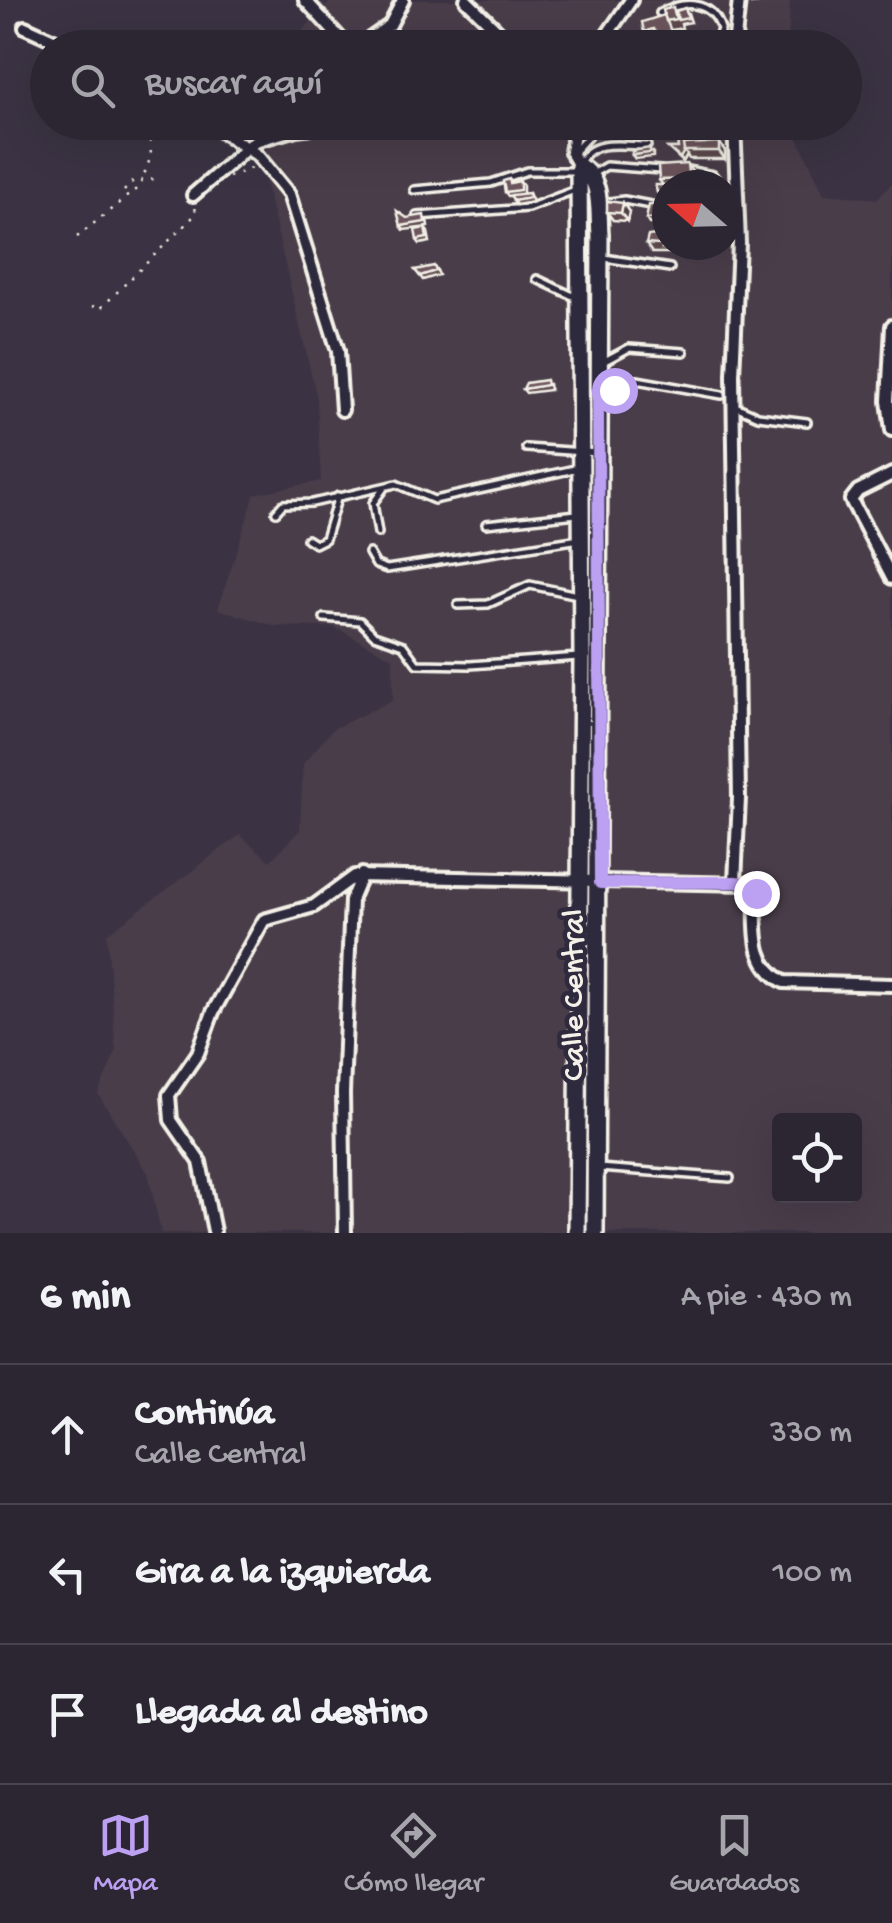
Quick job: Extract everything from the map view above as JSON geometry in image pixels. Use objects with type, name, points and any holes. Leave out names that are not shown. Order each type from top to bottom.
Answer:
[{"type":"street","points":[[305,0],[332,30]]},
{"type":"street","points":[[383,30],[390,25],[403,0]]},
{"type":"street","points":[[466,0],[497,30]]},
{"type":"street","points":[[611,30],[632,0]]},
{"type":"street","points":[[736,30],[739,0]]},
{"type":"street","points":[[26,27],[33,30]]},
{"type":"street","points":[[233,140],[262,159],[281,179],[293,206],[338,351],[342,410]]},
{"type":"street","points":[[195,197],[244,148],[266,140]]},
{"type":"street","name":"Calle Central","points":[[571,140],[598,206],[600,258],[600,883],[595,1233]]},
{"type":"street","points":[[735,140],[738,260],[733,405],[739,798],[735,882]]},
{"type":"street","name":"Calle Central","points":[[577,1233],[582,657],[580,167]]},
{"type":"street","points":[[892,326],[888,402],[892,430]]},
{"type":"street","points":[[892,474],[858,490],[851,500],[892,578]]},
{"type":"street","points":[[214,1232],[200,1162],[168,1114],[172,1088],[198,1054],[212,1012],[264,920],[314,906],[348,879],[362,874],[600,883],[735,882],[755,889],[757,954],[769,973],[784,982],[892,985]]},
{"type":"street","points":[[345,1233],[342,1093],[351,900],[362,874]]},
{"type":"lane","points":[[660,13],[684,4],[704,6],[721,30]]},
{"type":"lane","points":[[580,167],[577,146],[583,140]]},
{"type":"lane","points":[[580,167],[584,154],[598,147],[647,146]]},
{"type":"lane","points":[[414,190],[491,183],[527,172],[580,167],[684,170]]},
{"type":"lane","points":[[417,216],[528,208],[578,190]]},
{"type":"lane","points":[[598,206],[624,200],[652,206]]},
{"type":"lane","points":[[600,258],[670,268]]},
{"type":"lane","points":[[537,279],[578,300]]},
{"type":"lane","points":[[597,366],[629,348],[684,352]]},
{"type":"lane","points":[[598,395],[636,380],[722,395]]},
{"type":"lane","points":[[733,405],[758,416],[807,422]]},
{"type":"lane","points":[[526,448],[580,460],[599,460]]},
{"type":"lane","points":[[276,512],[282,504],[312,503],[391,484],[401,484],[434,500],[580,460],[599,460]]},
{"type":"lane","points":[[378,533],[372,503],[378,492],[391,484]]},
{"type":"lane","points":[[307,539],[314,544],[324,539],[339,494]]},
{"type":"lane","points":[[486,524],[580,514]]},
{"type":"lane","points":[[369,553],[376,566],[387,569],[580,539]]},
{"type":"lane","points":[[458,605],[488,604],[530,585],[581,595]]},
{"type":"lane","points":[[324,618],[360,621],[374,634],[398,642],[422,664],[470,666],[582,657]]},
{"type":"lane","points":[[596,1168],[730,1178]]},
{"type":"path","points":[[77,237],[143,182],[151,140]]},
{"type":"path","points":[[219,186],[262,159]]},
{"type":"path","points":[[124,190],[133,181],[158,178]]},
{"type":"path","points":[[92,306],[105,306],[160,253],[196,214],[195,197]]},
{"type":"shaded area","points":[[332,0],[790,0],[789,30],[303,30]]},
{"type":"shaded area","points":[[268,140],[799,140],[824,194],[877,199],[892,183],[892,1233],[161,1233],[148,1173],[98,1094],[116,1052],[107,934],[240,835],[270,861],[300,830],[303,764],[333,729],[393,700],[393,658],[334,627],[275,626],[218,609],[255,494],[321,481],[317,398],[262,168]]},
{"type":"building","points":[[673,7],[676,19],[666,21],[663,10]]},
{"type":"building","points":[[685,8],[688,18],[678,20],[676,11]]},
{"type":"building","points":[[664,15],[671,30],[644,30],[642,22]]},
{"type":"building","points":[[677,140],[705,140],[683,144],[680,158],[668,148],[678,148]]},
{"type":"building","points":[[719,142],[719,151],[684,151],[683,144]]},
{"type":"building","points":[[650,148],[650,153],[632,155],[632,151]]},
{"type":"building","points":[[687,164],[688,170],[658,170],[658,166]]},
{"type":"building","points":[[509,179],[510,183],[520,181],[520,190],[505,192],[503,181]]},
{"type":"building","points":[[529,193],[530,198],[513,201],[511,195]]},
{"type":"building","points":[[607,201],[623,203],[621,213],[607,212]]},
{"type":"building","points":[[397,211],[407,218],[424,215],[425,222],[401,226]]},
{"type":"building","points":[[425,228],[427,238],[417,240],[415,230]]},
{"type":"building","points":[[434,266],[436,271],[420,276],[415,270]]},
{"type":"building","points":[[546,380],[547,385],[523,389],[526,383]]},
{"type":"route","points":[[614,390],[598,395],[600,883],[735,882],[750,884],[756,893]]}]
